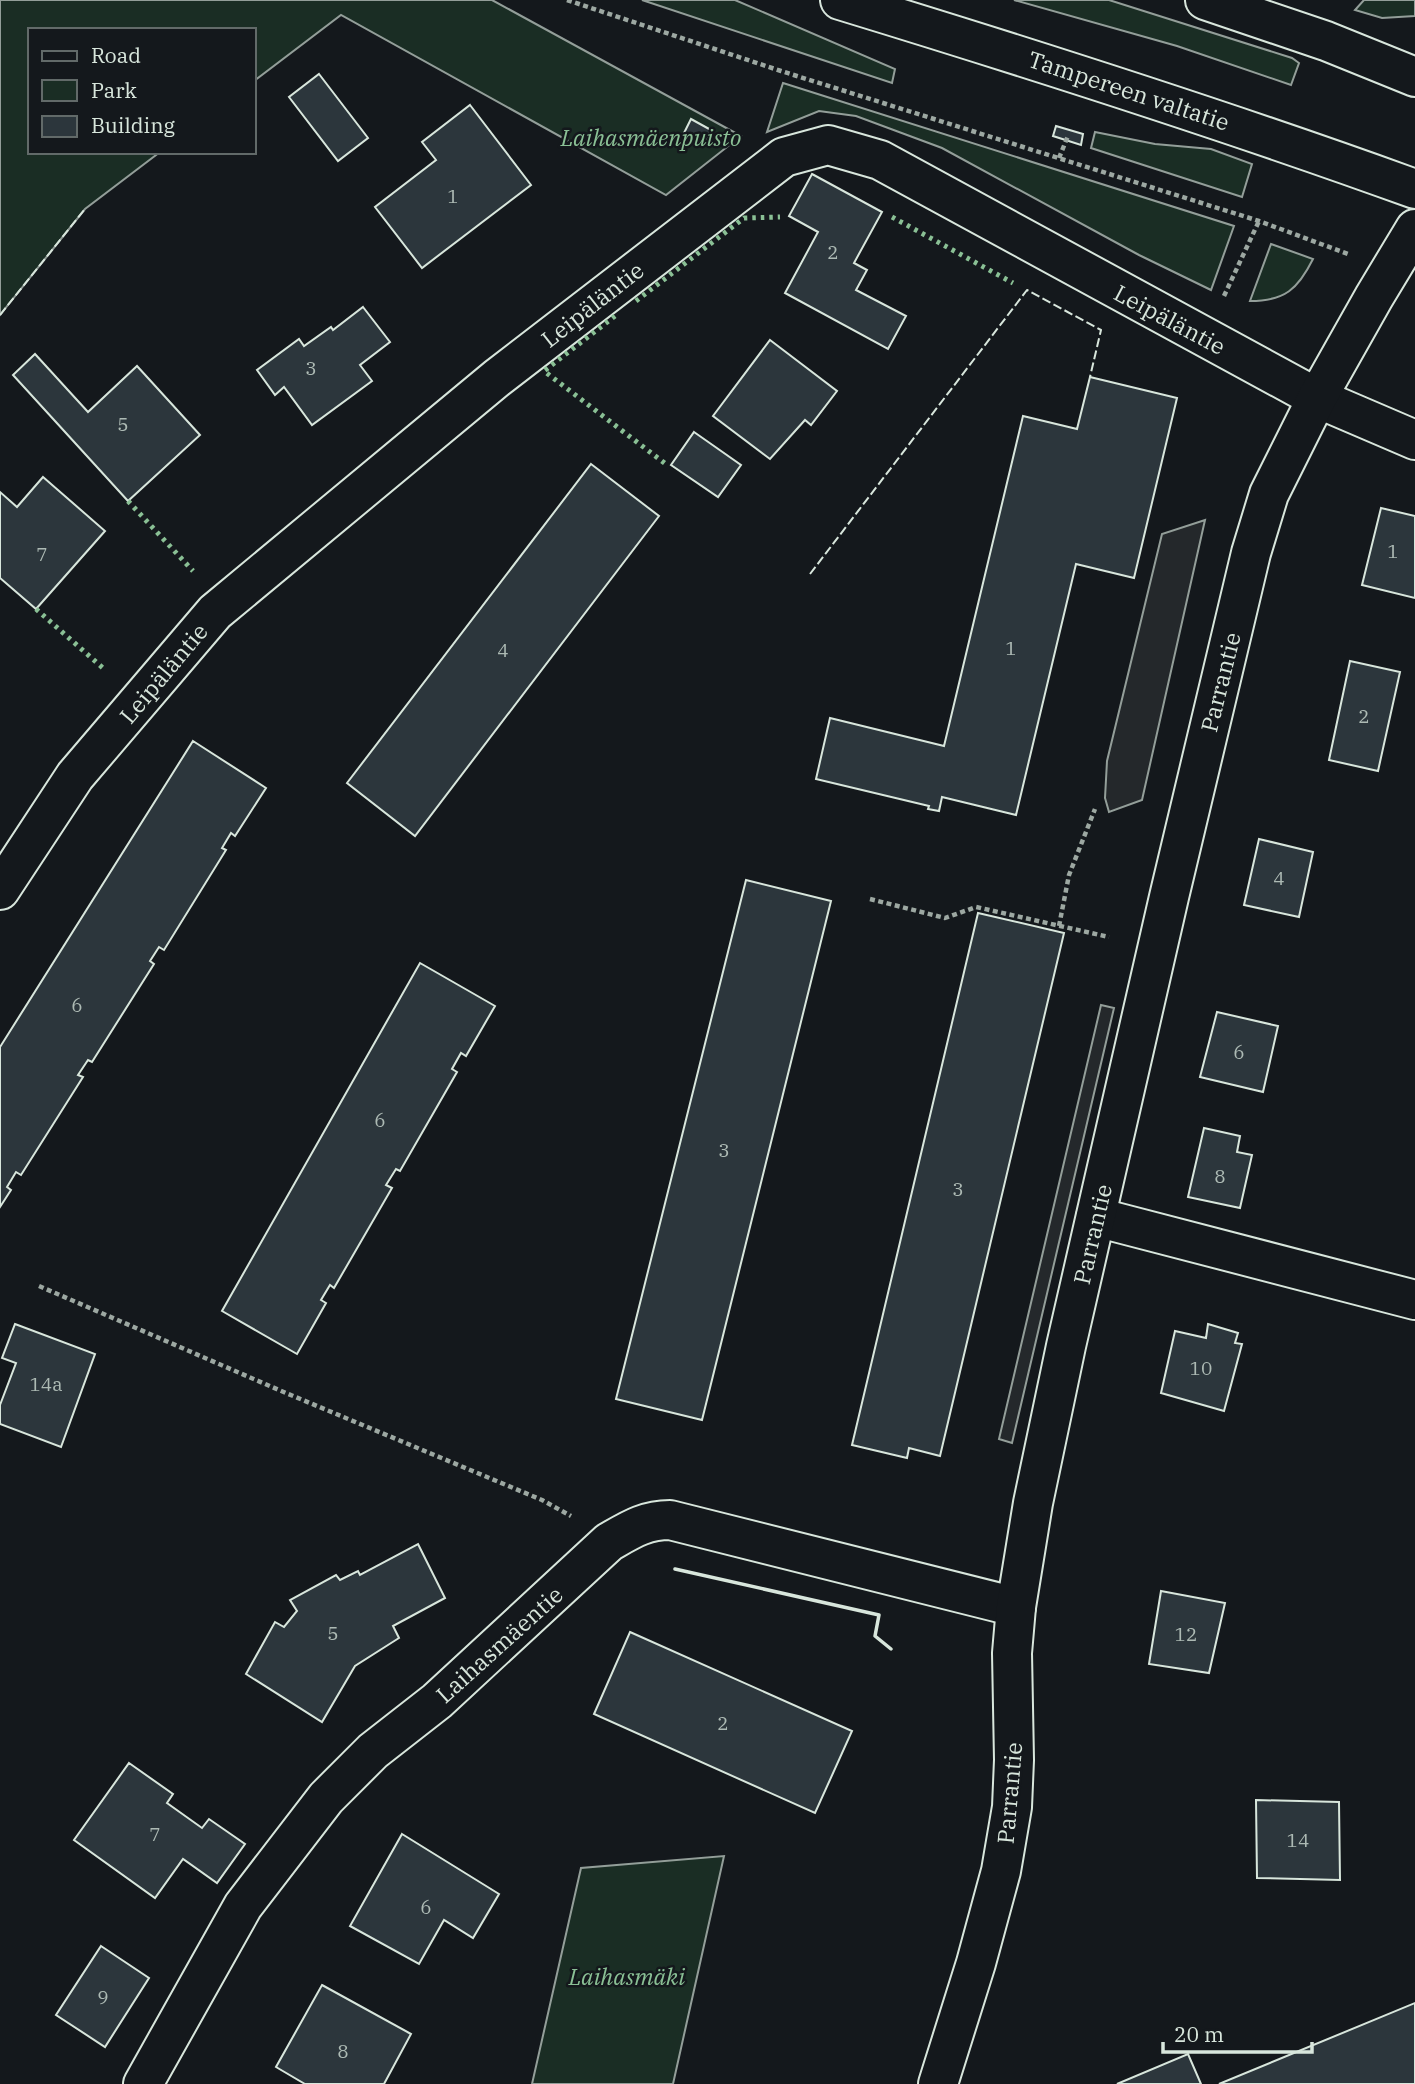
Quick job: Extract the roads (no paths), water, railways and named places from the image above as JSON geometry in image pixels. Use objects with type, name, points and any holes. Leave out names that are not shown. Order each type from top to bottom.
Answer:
[{"type":"main road","name":"Tampereen valtatie","points":[[839,0],[1115,85],[1264,134],[1415,189]]},
{"type":"main road","points":[[1205,0],[1326,41],[1415,76]]},
{"type":"main road","name":"Leipäläntie","points":[[0,890],[75,776],[215,612],[497,378],[784,157],[828,145],[880,160],[1317,398],[1415,440]]},
{"type":"main road","name":"Parrantie","points":[[938,2084],[976,1963],[1001,1871],[1012,1807],[1016,1607],[1033,1503],[1096,1217],[1251,554],[1269,494],[1317,398],[1415,229]]},
{"type":"main road","points":[[1096,1217],[1415,1300]]},
{"type":"main road","name":"Laihasmäentie","points":[[143,2084],[243,1906],[326,1798],[373,1751],[437,1701],[609,1542],[630,1530],[653,1520],[670,1520],[1016,1607]]},
{"type":"park label","name":"Laihasmäenpuisto","points":[[651,137]]},
{"type":"park label","name":"Laihasmäki","points":[[627,1976]]}]
